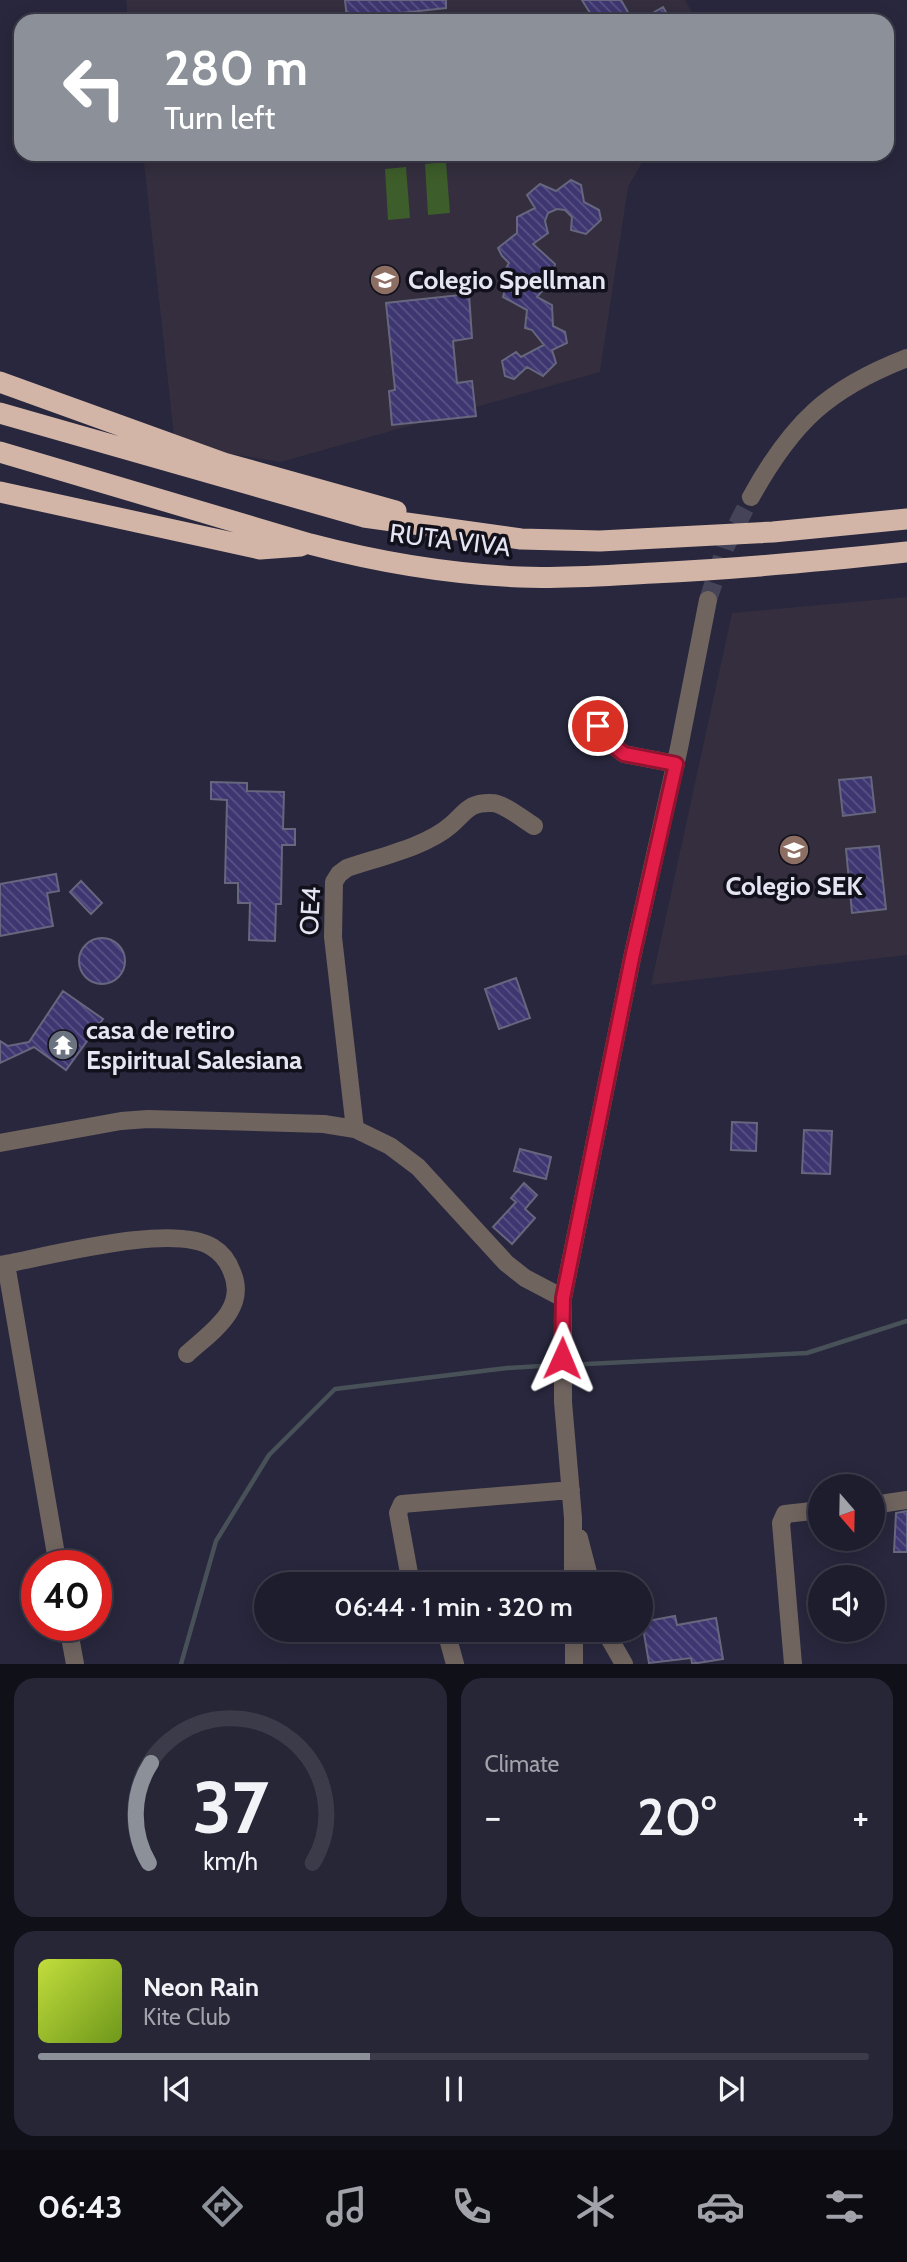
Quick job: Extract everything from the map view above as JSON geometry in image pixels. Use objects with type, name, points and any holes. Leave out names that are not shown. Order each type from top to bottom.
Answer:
[{"type":"highway","points":[[0,382],[224,463],[368,502],[444,527]]},
{"type":"highway","name":"RUTA VIVA","points":[[0,412],[352,514],[521,539],[600,541],[774,532],[907,519]]},
{"type":"highway","name":"RUTA VIVA","points":[[0,452],[310,544],[352,555],[428,568],[520,577],[602,576],[759,568],[907,552]]},
{"type":"highway","points":[[0,492],[260,549],[284,549],[310,544]]},
{"type":"street","points":[[751,497],[789,436],[810,414],[840,390],[870,373],[907,358]]},
{"type":"street","points":[[573,1572],[573,1518],[563,1402],[563,1298],[708,600]]},
{"type":"street","points":[[598,726],[610,743],[624,754],[676,764]]},
{"type":"street","name":"OE4","points":[[355,1129],[333,937],[334,882],[347,868],[432,837],[451,825],[464,810],[480,804],[496,803],[534,826]]},
{"type":"street","points":[[0,1143],[121,1121],[148,1119],[324,1124],[355,1129],[390,1146],[418,1167],[506,1263],[525,1278],[563,1298]]},
{"type":"street","points":[[55,1550],[3,1265],[122,1242],[162,1238],[193,1240],[212,1246],[227,1259],[234,1277],[237,1292],[234,1307],[226,1318],[187,1354]]},
{"type":"street","points":[[409,1572],[398,1513],[402,1504],[570,1490]]},
{"type":"street","points":[[886,1503],[907,1500]]},
{"type":"street","points":[[793,1664],[781,1523],[785,1514],[808,1511]]},
{"type":"street","points":[[573,1518],[588,1572]]},
{"type":"street","points":[[71,1641],[75,1664]]},
{"type":"street","points":[[449,1642],[454,1664]]},
{"type":"street","points":[[574,1642],[574,1664]]},
{"type":"street","points":[[611,1642],[624,1664]]},
{"type":"shaded area","points":[[126,0],[685,0],[693,14],[127,14]]},
{"type":"shaded area","name":"Colegio Spellman","points":[[144,161],[643,161],[628,187],[600,372],[281,462],[175,445]]},
{"type":"shaded area","name":"Colegio SEK","points":[[907,597],[907,955],[651,985],[732,613]]},
{"type":"green space","points":[[446,162],[450,213],[428,215],[425,164]]},
{"type":"green space","points":[[406,167],[410,218],[388,220],[385,169]]},
{"type":"building","points":[[345,0],[446,0],[446,8],[392,14],[346,14]]},
{"type":"building","points":[[582,0],[621,0],[629,14],[591,14]]},
{"type":"building","points":[[663,7],[667,14],[651,14]]},
{"type":"building","points":[[571,180],[581,185],[584,202],[599,210],[601,220],[586,234],[571,230],[572,217],[565,210],[557,209],[548,213],[545,221],[548,233],[533,244],[555,264],[552,279],[537,297],[552,305],[553,326],[565,332],[567,343],[552,350],[556,363],[543,376],[527,367],[514,379],[505,376],[502,361],[516,352],[521,357],[544,345],[532,330],[525,328],[527,310],[503,297],[506,286],[505,270],[509,263],[498,248],[517,233],[517,217],[535,208],[527,195],[540,184],[556,191]]},
{"type":"building","points":[[469,294],[472,338],[453,341],[457,383],[472,381],[476,416],[392,425],[389,391],[395,390],[386,303]]},
{"type":"building","points":[[871,777],[875,812],[843,816],[839,780]]},
{"type":"building","points":[[211,782],[247,783],[247,791],[284,792],[283,829],[295,829],[295,845],[282,845],[281,904],[276,904],[275,941],[249,940],[250,903],[238,903],[238,883],[225,883],[227,800],[211,799]]},
{"type":"building","points":[[879,846],[886,909],[852,913],[846,849]]},
{"type":"building","points":[[56,874],[59,891],[47,893],[53,926],[0,936],[0,884]]},
{"type":"building","points":[[81,881],[102,903],[91,914],[70,892]]},
{"type":"building","points":[[102,938],[119,944],[125,961],[119,978],[102,984],[85,978],[79,961],[85,944]]},
{"type":"building","points":[[516,978],[530,1018],[499,1029],[485,989]]},
{"type":"building","points":[[63,991],[103,1019],[66,1070],[34,1047],[0,1063],[0,1041],[8,1046],[29,1042]]},
{"type":"building","points":[[732,1122],[757,1123],[756,1151],[731,1150]]},
{"type":"building","points":[[804,1130],[832,1131],[830,1174],[802,1173]]},
{"type":"building","points":[[520,1149],[551,1157],[546,1179],[514,1171]]},
{"type":"building","points":[[524,1183],[537,1195],[525,1209],[535,1218],[512,1244],[493,1227],[516,1202],[511,1198]]},
{"type":"building","points":[[907,1511],[907,1552],[894,1552],[896,1513]]},
{"type":"building","points":[[675,1616],[677,1625],[716,1618],[723,1659],[692,1663],[691,1658],[649,1663],[645,1642],[653,1642],[653,1620]]},
{"type":"waterway","points":[[566,1365],[807,1353],[907,1321]]},
{"type":"waterway","points":[[181,1664],[216,1541],[269,1455],[335,1389],[507,1368],[558,1365]]},
{"type":"tunnel","points":[[708,600],[725,548],[751,497]]},
{"type":"place","name":"Colegio Spellman","points":[[385,280]]},
{"type":"place","name":"Colegio SEK","points":[[794,850]]},
{"type":"place","name":"casa de retiro Espiritual Salesiana","points":[[63,1045]]},
{"type":"route","points":[[562,1358],[563,1298],[632,958],[676,764],[624,754],[610,743],[598,726]]}]
